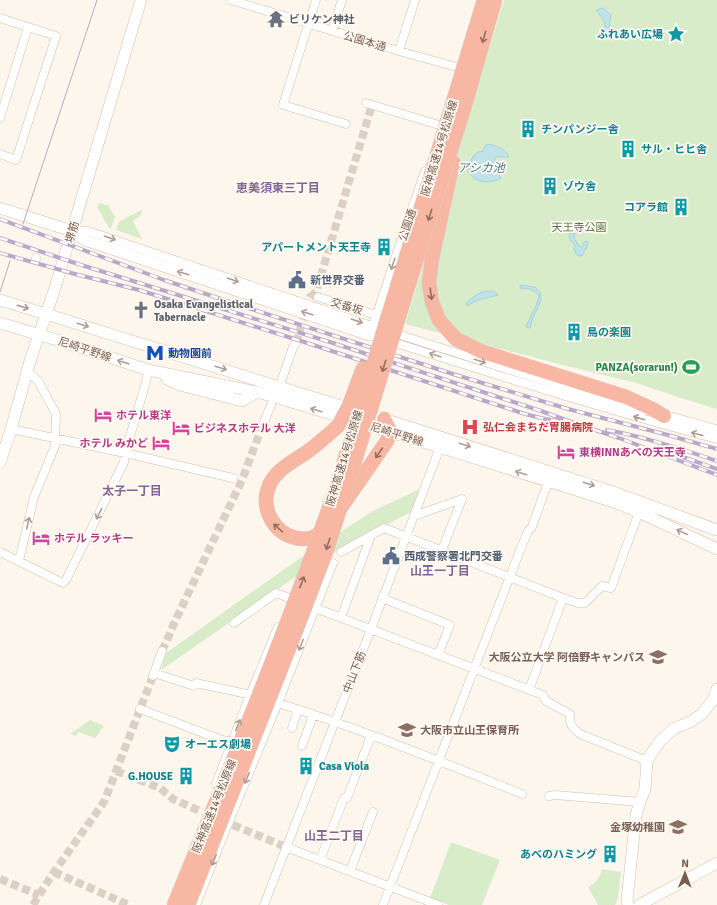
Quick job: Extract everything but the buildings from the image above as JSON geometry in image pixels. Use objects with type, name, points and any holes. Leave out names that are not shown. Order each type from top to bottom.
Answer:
[{"type":"highway","name":"阪神高速14号松原線","points":[[174,905],[219,796],[283,632],[337,485],[484,0]]},
{"type":"highway","name":"阪神高速14号松原線","points":[[188,905],[326,552],[404,297],[465,105],[495,0]]},
{"type":"highway","points":[[465,105],[432,258],[429,283],[432,302],[439,320],[456,340],[480,351],[626,397],[664,416]]},
{"type":"highway","points":[[384,419],[391,432],[387,440],[326,528],[315,537],[303,539],[291,537],[280,530],[272,522],[268,514],[266,501],[268,486],[273,478],[290,463],[319,443],[338,426],[349,406],[392,284],[403,264]]},
{"type":"street","name":"堺筋","points":[[0,463],[27,371],[54,291],[141,0]]},
{"type":"street","name":"公園本通","points":[[231,0],[308,26],[332,30],[453,66]]},
{"type":"street","points":[[316,0],[283,105],[346,124]]},
{"type":"street","points":[[332,30],[342,0]]},
{"type":"street","points":[[399,51],[415,0]]},
{"type":"street","name":"公園通","points":[[372,331],[376,315],[422,180],[478,0]]},
{"type":"street","points":[[0,18],[56,36],[16,160],[0,154]]},
{"type":"street","points":[[0,118],[28,27]]},
{"type":"street","points":[[370,105],[439,125]]},
{"type":"street","points":[[0,208],[72,231],[85,240],[372,331],[620,405],[717,431]]},
{"type":"street","name":"交番坂","points":[[318,298],[376,315]]},
{"type":"street","name":"尼崎平野線","points":[[0,300],[384,419],[548,482],[611,501],[639,512],[717,549]]},
{"type":"street","name":"尼崎平野線","points":[[0,323],[161,373],[168,380],[180,385],[242,401],[257,392],[391,432],[442,442],[614,492],[717,530]]},
{"type":"street","points":[[372,331],[567,397],[717,439]]},
{"type":"street","points":[[281,382],[292,347],[296,343]]},
{"type":"street","points":[[0,552],[63,583],[66,580],[124,462],[148,370]]},
{"type":"street","points":[[19,561],[34,497],[55,446],[56,438],[56,414],[38,381],[27,371]]},
{"type":"street","points":[[263,424],[271,406]]},
{"type":"street","points":[[11,429],[233,478]]},
{"type":"street","name":"中山下筋","points":[[264,905],[442,442]]},
{"type":"street","points":[[383,905],[528,531],[532,527],[548,482]]},
{"type":"street","points":[[414,516],[462,499],[442,550]]},
{"type":"street","points":[[341,552],[384,528],[563,598],[585,603],[602,586],[611,588],[639,512]]},
{"type":"street","points":[[341,618],[371,535]]},
{"type":"street","points":[[196,905],[333,564]]},
{"type":"street","points":[[234,623],[276,593],[543,695],[546,701],[570,714],[570,721],[573,728],[580,734],[647,761]]},
{"type":"street","points":[[168,905],[250,695],[290,598]]},
{"type":"street","points":[[382,598],[450,625],[438,655]]},
{"type":"street","points":[[530,690],[563,598]]},
{"type":"street","points":[[162,651],[153,675],[194,686],[196,683],[250,695],[298,709],[439,760],[522,794]]},
{"type":"street","points":[[628,905],[627,900],[636,815],[645,789],[647,761],[661,740],[670,732],[702,714],[713,700],[717,689]]},
{"type":"street","points":[[140,709],[222,740],[232,742]]},
{"type":"street","points":[[292,728],[298,709]]},
{"type":"street","points":[[302,746],[313,715]]},
{"type":"street","points":[[320,860],[344,798],[347,798],[371,736]]},
{"type":"street","points":[[549,796],[555,795],[640,802]]},
{"type":"street","points":[[350,871],[373,812]]},
{"type":"street","points":[[208,815],[224,822]]},
{"type":"street","points":[[286,847],[438,905]]},
{"type":"street","points":[[639,905],[717,863]]},
{"type":"green space","name":"天王寺公園","points":[[504,0],[717,0],[717,409],[636,383],[405,324]]},
{"type":"green space","points":[[99,203],[108,205],[115,217],[111,229],[97,207]]},
{"type":"green space","points":[[143,209],[140,216],[133,221],[142,239],[116,230],[119,222]]},
{"type":"green space","points":[[420,489],[411,512],[346,546],[291,580],[161,670],[166,653],[306,554],[373,511]]},
{"type":"green space","points":[[90,720],[104,726],[95,738],[78,732],[76,736],[70,734]]},
{"type":"green space","points":[[451,842],[500,860],[482,905],[449,905],[430,898]]},
{"type":"green space","points":[[602,869],[621,872],[618,899],[615,905],[598,905],[588,887],[597,880]]},
{"type":"water","points":[[603,8],[611,15],[608,35],[606,38],[604,33],[605,25],[602,17],[596,11]]},
{"type":"water","name":"アシカ池","points":[[487,144],[500,148],[508,154],[509,157],[496,157],[494,162],[496,170],[501,178],[483,182],[479,181],[468,171],[474,155],[483,151]]},
{"type":"water","points":[[570,233],[575,234],[574,238],[581,247],[585,241],[588,242],[583,255],[579,256],[576,254],[574,245],[569,238]]},
{"type":"water","points":[[520,285],[535,287],[540,292],[541,300],[530,328],[526,327],[537,304],[539,296],[533,290],[520,288]]},
{"type":"water","points":[[486,291],[494,292],[498,295],[466,305],[466,303],[480,293]]},
{"type":"tunnel","points":[[296,343],[310,297],[316,292],[371,108]]},
{"type":"tunnel","points":[[162,651],[242,480],[263,424]]},
{"type":"tunnel","points":[[33,905],[54,872],[104,802],[153,676]]},
{"type":"tunnel","points":[[116,771],[160,788],[173,799],[200,811]]},
{"type":"tunnel","points":[[233,825],[286,847]]},
{"type":"tunnel","points":[[54,872],[129,905]]},
{"type":"tunnel","points":[[0,879],[39,895]]},
{"type":"tram line","points":[[23,224],[97,0]]},
{"type":"tram line","points":[[0,292],[10,261]]},
{"type":"railway","points":[[0,219],[164,280],[453,374],[568,409],[717,449]]},
{"type":"railway","points":[[0,238],[78,264],[333,343],[541,411],[619,438],[717,475]]},
{"type":"railway","points":[[0,253],[139,290],[525,414],[558,421]]},
{"type":"railway","points":[[607,430],[649,440],[717,461]]},
{"type":"railway","points":[[672,453],[717,469]]},
{"type":"place","name":"ビリケン神社","points":[[276,19]]},
{"type":"place","name":"ふれあい広場","points":[[676,34]]},
{"type":"place","name":"チンパンジー舎","points":[[528,129]]},
{"type":"place","name":"サル・ヒヒ舎","points":[[628,149]]},
{"type":"place","name":"ゾウ舎","points":[[550,186]]},
{"type":"place","name":"コアラ館","points":[[681,207]]},
{"type":"place","name":"アパートメント天王寺","points":[[384,247]]},
{"type":"place","name":"新世界交番","points":[[297,280]]},
{"type":"place","name":"Osaka Evangelistical Tabernacle","points":[[141,310]]},
{"type":"place","name":"鳥の楽園","points":[[574,332]]},
{"type":"place","name":"動物園前","points":[[155,353]]},
{"type":"place","name":"PANZA(sorarun!)","points":[[691,367]]},
{"type":"place","name":"ホテル東洋","points":[[103,415]]},
{"type":"place","name":"弘仁会まちだ胃腸病院","points":[[470,427]]},
{"type":"place","name":"ビジネスホテル 大洋","points":[[181,428]]},
{"type":"place","name":"ホテル みかど","points":[[161,443]]},
{"type":"place","name":"東横INNあべの天王寺","points":[[566,452]]},
{"type":"place","name":"ホテル ラッキー","points":[[41,538]]},
{"type":"place","name":"西成警察署北門交番","points":[[391,556]]},
{"type":"place","name":"大阪公立大学 阿倍野キャンパス","points":[[658,657]]},
{"type":"place","name":"大阪市立山王保育所","points":[[407,730]]},
{"type":"place","name":"オーエス劇場","points":[[172,744]]},
{"type":"place","name":"Casa Viola","points":[[306,766]]},
{"type":"place","name":"G.HOUSE","points":[[186,776]]},
{"type":"place","name":"金塚幼稚園","points":[[678,827]]},
{"type":"place","name":"あべのハミング","points":[[610,854]]},
{"type":"district","name":"恵美須東三丁目","points":[[278,188]]},
{"type":"district","name":"太子一丁目","points":[[132,491]]},
{"type":"district","name":"山王一丁目","points":[[440,571]]},
{"type":"district","name":"山王二丁目","points":[[334,836]]}]
